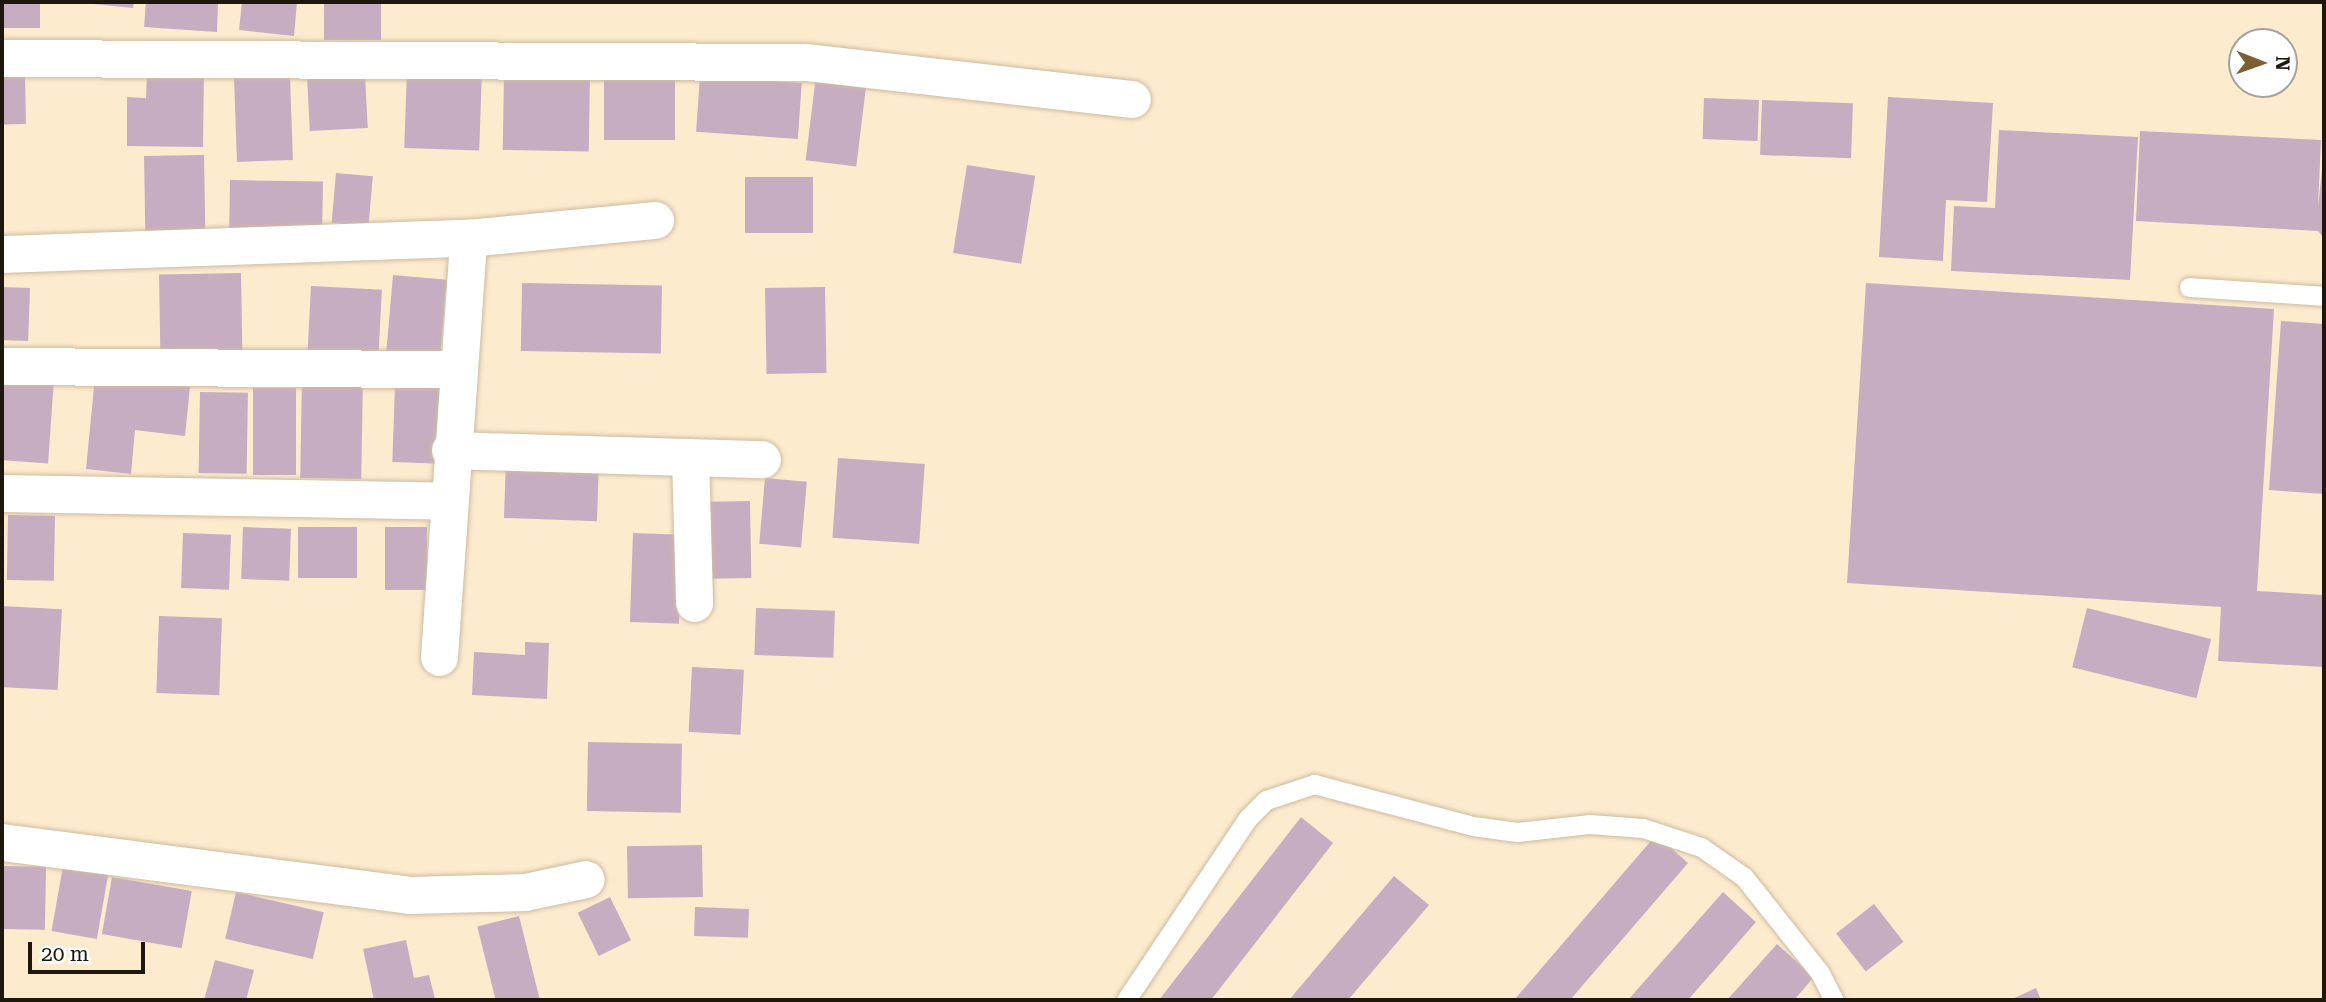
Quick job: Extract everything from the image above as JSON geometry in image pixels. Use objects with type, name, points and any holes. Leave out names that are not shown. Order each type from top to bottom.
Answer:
[{"type":"street","points":[[2,58],[793,61],[1132,99]]},
{"type":"street","points":[[2,254],[468,238],[654,220]]},
{"type":"street","points":[[439,657],[450,450],[468,238]]},
{"type":"street","points":[[2,366],[456,369]]},
{"type":"street","points":[[450,450],[762,459]]},
{"type":"street","points":[[690,457],[694,603]]},
{"type":"street","points":[[2,492],[448,501]]},
{"type":"street","points":[[2,842],[411,895],[525,892],[586,879]]},
{"type":"lane","points":[[2189,287],[2324,296]]},
{"type":"lane","points":[[1126,1000],[1248,818],[1266,800],[1314,784],[1473,826],[1517,832],[1589,824],[1643,828],[1702,847],[1744,877],[1820,973],[1834,1000]]},
{"type":"building","points":[[2,2],[40,2],[40,28],[2,28]]},
{"type":"building","points":[[74,2],[134,2],[133,8]]},
{"type":"building","points":[[146,2],[218,2],[217,32],[144,27]]},
{"type":"building","points":[[242,2],[297,2],[294,36],[239,30]]},
{"type":"building","points":[[324,2],[381,2],[381,40],[324,40]]},
{"type":"building","points":[[407,69],[482,72],[479,151],[404,148]]},
{"type":"building","points":[[147,71],[204,72],[203,147],[127,146],[127,97],[146,98]]},
{"type":"building","points":[[2,72],[25,72],[26,124],[3,124]]},
{"type":"building","points":[[604,73],[675,73],[675,140],[604,140]]},
{"type":"building","points":[[365,75],[368,128],[310,131],[307,78]]},
{"type":"building","points":[[290,76],[293,160],[237,162],[234,78]]},
{"type":"building","points":[[504,76],[590,78],[589,151],[503,150]]},
{"type":"building","points":[[700,76],[802,83],[798,139],[696,132]]},
{"type":"building","points":[[816,76],[867,82],[856,167],[806,160]]},
{"type":"building","points":[[1888,97],[1993,103],[1987,202],[1946,200],[1943,261],[1879,257]]},
{"type":"building","points":[[1704,98],[1759,100],[1758,141],[1703,139]]},
{"type":"building","points":[[1762,100],[1853,103],[1851,158],[1760,155]]},
{"type":"building","points":[[1999,130],[2138,137],[2130,280],[1951,271],[1954,206],[1995,208]]},
{"type":"building","points":[[2140,131],[2321,140],[2318,207],[2324,152],[2324,238],[2318,231],[2136,221]]},
{"type":"building","points":[[204,155],[205,237],[145,238],[144,156]]},
{"type":"building","points":[[967,165],[1035,176],[1021,264],[953,253]]},
{"type":"building","points":[[336,173],[373,176],[369,226],[332,223]]},
{"type":"building","points":[[745,177],[813,177],[813,233],[745,233]]},
{"type":"building","points":[[230,180],[323,182],[322,230],[229,228]]},
{"type":"building","points":[[241,273],[242,358],[160,359],[159,274]]},
{"type":"building","points":[[393,275],[447,280],[440,357],[386,353]]},
{"type":"building","points":[[522,283],[662,285],[661,353],[521,351]]},
{"type":"building","points":[[1866,283],[2274,309],[2257,591],[2324,595],[2324,667],[2218,661],[2221,607],[1847,583]]},
{"type":"building","points":[[311,286],[382,290],[379,355],[308,351]]},
{"type":"building","points":[[2,287],[30,288],[28,341],[2,340]]},
{"type":"building","points":[[825,287],[827,373],[767,374],[765,288]]},
{"type":"building","points":[[2281,321],[2324,324],[2324,494],[2269,490]]},
{"type":"building","points":[[302,376],[363,377],[361,479],[300,478]]},
{"type":"building","points":[[2,377],[54,381],[48,463],[2,460]]},
{"type":"building","points":[[95,377],[190,387],[185,436],[135,430],[131,474],[86,469]]},
{"type":"building","points":[[395,385],[443,387],[440,464],[392,462]]},
{"type":"building","points":[[253,388],[296,388],[296,475],[253,475]]},
{"type":"building","points":[[200,392],[248,393],[247,474],[199,473]]},
{"type":"building","points":[[838,458],[925,464],[919,544],[832,538]]},
{"type":"building","points":[[506,460],[599,463],[597,521],[504,518]]},
{"type":"building","points":[[765,478],[807,482],[801,547],[759,544]]},
{"type":"building","points":[[750,501],[751,578],[709,579],[708,502]]},
{"type":"building","points":[[8,515],[55,516],[54,581],[7,580]]},
{"type":"building","points":[[243,527],[291,529],[289,581],[241,579]]},
{"type":"building","points":[[298,527],[357,527],[357,578],[298,578]]},
{"type":"building","points":[[385,527],[427,527],[427,590],[385,590]]},
{"type":"building","points":[[183,533],[231,535],[229,590],[181,588]]},
{"type":"building","points":[[633,533],[682,535],[679,624],[630,622]]},
{"type":"building","points":[[2,606],[62,609],[58,690],[2,687]]},
{"type":"building","points":[[756,608],[835,611],[833,658],[754,655]]},
{"type":"building","points":[[2087,608],[2211,639],[2196,698],[2072,667]]},
{"type":"building","points":[[159,616],[222,618],[219,695],[156,693]]},
{"type":"building","points":[[525,642],[549,643],[547,699],[472,695],[474,652],[525,655]]},
{"type":"building","points":[[692,667],[744,670],[741,735],[689,732]]},
{"type":"building","points":[[588,742],[682,744],[681,813],[587,811]]},
{"type":"building","points":[[1301,817],[1333,843],[1211,1000],[1159,1000]]},
{"type":"building","points":[[1656,835],[1688,863],[1570,1000],[1514,1000]]},
{"type":"building","points":[[702,845],[703,897],[628,898],[627,846]]},
{"type":"building","points":[[4,866],[46,867],[45,930],[3,929]]},
{"type":"building","points":[[63,866],[108,874],[97,939],[52,931]]},
{"type":"building","points":[[1394,876],[1429,905],[1348,1000],[1289,1000]]},
{"type":"building","points":[[112,877],[192,891],[182,948],[102,934]]},
{"type":"building","points":[[236,892],[324,912],[313,959],[225,939]]},
{"type":"building","points":[[1723,892],[1756,922],[1688,1000],[1628,1000]]},
{"type":"building","points":[[610,897],[631,940],[599,956],[578,913]]},
{"type":"building","points":[[1874,904],[1904,942],[1866,971],[1836,934]]},
{"type":"building","points":[[695,907],[749,909],[748,938],[694,936]]},
{"type":"building","points":[[519,916],[540,1000],[496,1000],[477,926]]},
{"type":"building","points":[[406,940],[414,978],[429,975],[435,999],[374,1000],[363,949]]},
{"type":"building","points":[[1777,944],[1814,977],[1794,1000],[1727,1000]]},
{"type":"building","points":[[215,960],[254,970],[246,1000],[204,1000]]},
{"type":"building","points":[[2036,988],[2041,1000],[2010,1000]]}]
